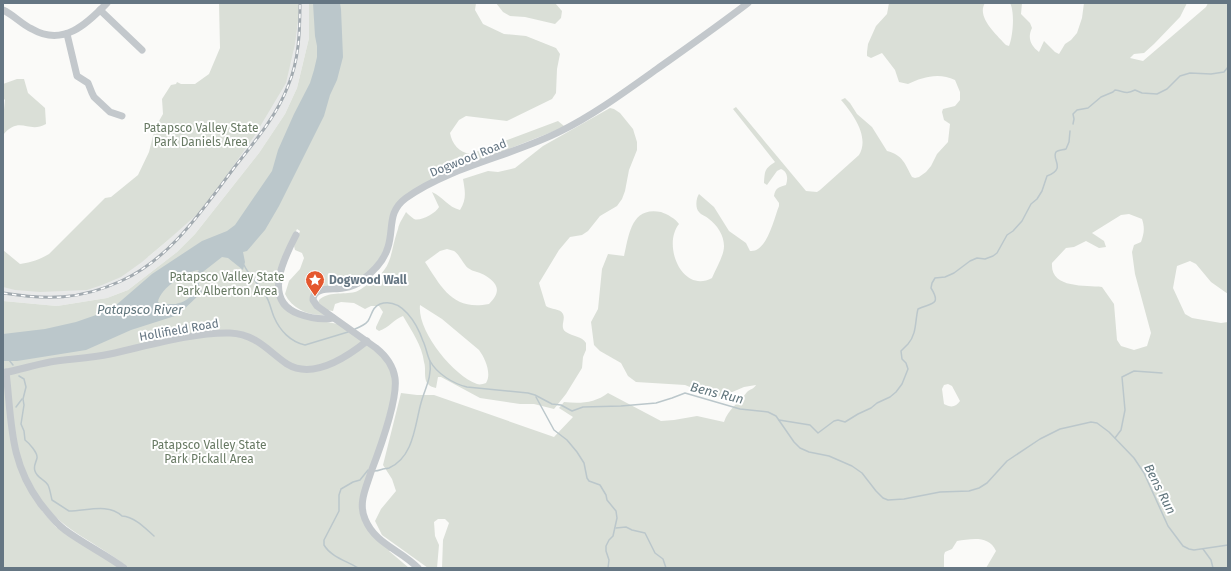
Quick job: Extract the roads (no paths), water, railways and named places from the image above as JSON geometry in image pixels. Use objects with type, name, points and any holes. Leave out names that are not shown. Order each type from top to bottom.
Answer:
[{"type":"street","points":[[3,10],[32,30],[54,35],[67,34],[82,27],[107,3]]},
{"type":"street","name":"Dogwood Road","points":[[418,568],[408,559],[375,536],[362,512],[363,500],[394,398],[395,378],[392,368],[384,354],[314,303],[314,294],[323,290],[352,286],[360,282],[375,268],[382,259],[388,247],[391,224],[395,210],[401,202],[408,197],[447,176],[546,139],[563,130],[635,85],[748,3]]},
{"type":"street","points":[[100,10],[142,50]]},
{"type":"street","points":[[67,34],[77,76],[88,83],[92,94],[110,112],[122,116]]},
{"type":"street","points":[[296,235],[280,271],[278,285],[280,296],[283,302],[295,312],[317,318],[333,318]]},
{"type":"street","name":"Hollifield Road","points":[[5,373],[51,362],[105,355],[189,337],[222,333],[232,333],[250,338],[266,347],[287,364],[299,369],[312,369],[322,367],[342,359],[367,341]]},
{"type":"street","points":[[5,373],[16,456],[33,494],[48,513],[65,530],[124,568]]},
{"type":"water","name":"Patapsco River","points":[[313,3],[340,3],[343,57],[337,80],[330,95],[324,116],[279,206],[265,230],[247,251],[243,252],[245,262],[243,270],[228,258],[222,257],[199,275],[199,285],[202,292],[178,315],[131,330],[86,350],[17,361],[3,361],[3,334],[45,329],[76,322],[99,314],[115,306],[152,274],[202,241],[227,231],[235,225],[272,171],[278,150],[310,83],[317,57]],"holes":[[[199,270],[195,275],[194,280],[196,292],[188,299],[176,304],[163,305],[158,302],[164,291],[175,281],[188,273]]]},
{"type":"waterway","points":[[1073,124],[1073,114],[1077,110],[1088,108],[1101,97],[1115,90],[1127,92],[1135,90],[1142,93],[1157,94],[1167,89],[1180,76],[1190,73],[1211,74],[1224,72],[1228,67]]},
{"type":"waterway","points":[[779,420],[810,425],[818,433],[834,421],[838,420],[845,422],[890,397],[896,392],[902,384],[908,369],[906,363],[902,359],[901,351],[913,336],[918,309],[935,301],[931,288],[935,278],[945,277],[954,273],[970,261],[977,258],[985,259],[997,253],[1007,235],[1022,221],[1031,204],[1037,199],[1042,191],[1047,176],[1056,170],[1056,152],[1066,149],[1069,142],[1070,131]]},
{"type":"waterway","name":"Bens Run","points":[[244,265],[265,294],[279,327],[291,339],[305,345],[348,332]]},
{"type":"waterway","name":"Bens Run","points":[[355,329],[367,322],[377,305],[388,303],[395,304],[402,308],[413,320],[433,366],[451,381],[467,387],[528,393],[552,404],[561,405],[572,411],[583,407],[656,403],[685,393],[740,409],[768,412],[776,416],[800,448],[809,452],[829,456],[852,466],[862,473],[883,498],[888,500],[904,499],[940,492],[969,491],[979,488],[987,483],[1007,461],[1040,439],[1060,429],[1091,422],[1097,423],[1109,432],[1134,458],[1144,473],[1168,526],[1183,546],[1194,550],[1228,545]]},
{"type":"waterway","points":[[9,360],[13,365]]},
{"type":"waterway","points":[[374,471],[389,468],[397,463],[409,448],[429,378],[430,361]]},
{"type":"waterway","points":[[1115,438],[1121,430],[1125,410],[1122,377],[1134,371],[1162,373]]},
{"type":"waterway","points":[[19,376],[24,379],[26,387],[23,399],[24,405],[21,424],[24,431],[25,440],[37,456],[34,469],[37,475],[48,485],[52,500],[69,511],[104,509],[116,512],[122,516],[131,518],[154,536]]},
{"type":"waterway","points":[[536,397],[554,430],[567,440],[584,463],[589,481],[600,485],[606,495],[607,500],[616,511],[617,518],[613,536],[606,546],[609,560],[608,568]]},
{"type":"waterway","points":[[16,407],[22,399]]},
{"type":"waterway","points":[[358,568],[331,553],[324,545],[324,540],[339,511],[339,495],[341,489],[360,480],[368,470]]},
{"type":"waterway","points":[[616,528],[626,527],[645,533],[655,553],[663,559],[666,568]]},
{"type":"waterway","points":[[1203,549],[1211,560],[1213,568]]},
{"type":"railway","points":[[3,293],[34,297],[63,297],[91,292],[121,281],[139,271],[156,259],[171,245],[199,214],[259,136],[278,107],[295,66],[299,35],[300,3]]},
{"type":"place","name":"Dogwood Wall","points":[[315,297]]},
{"type":"park label","name":"Patapsco Valley State Park Daniels Area","points":[[201,135]]},
{"type":"park label","name":"Patapsco Valley State Park Alberton Area","points":[[227,284]]},
{"type":"park label","name":"Patapsco Valley State Park Pickall Area","points":[[209,452]]}]
